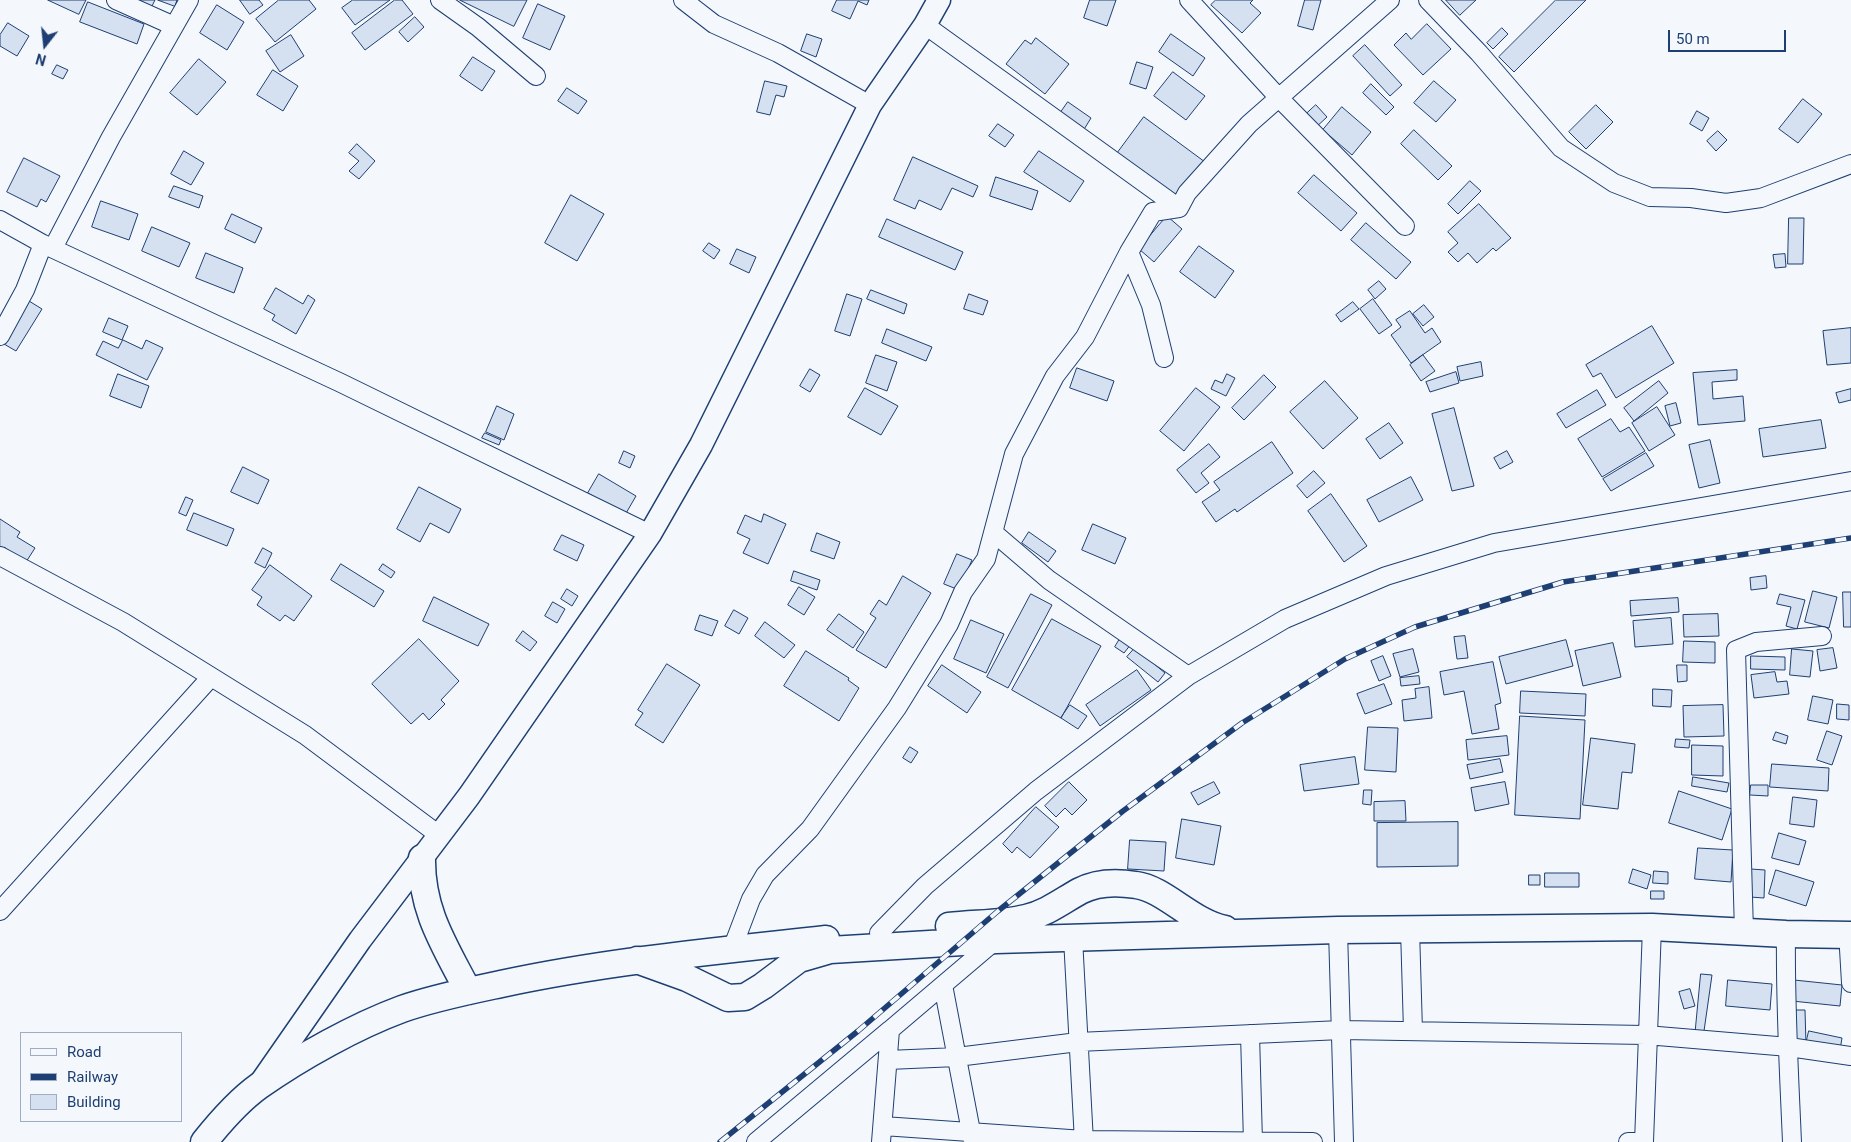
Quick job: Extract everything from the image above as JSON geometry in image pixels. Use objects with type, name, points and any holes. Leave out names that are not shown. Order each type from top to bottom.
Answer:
[{"type":"highway","points":[[422,858],[421,882],[426,902],[438,932],[468,991]]},
{"type":"highway","points":[[204,1142],[223,1118],[258,1086],[343,1036],[403,1009],[468,991],[555,973],[637,960],[1025,918],[1044,913],[1081,890],[1100,884],[1120,883],[1139,885],[1153,890],[1195,918],[1216,927],[1240,933]]},
{"type":"highway","points":[[637,960],[687,978],[728,998],[744,997],[763,986],[799,959],[830,950],[996,940],[1338,930],[1652,927],[1786,934],[1851,935]]},
{"type":"main road","points":[[258,1086],[360,940],[475,788],[650,534],[701,445],[870,105],[925,25],[939,0]]},
{"type":"street","points":[[116,0],[174,26]]},
{"type":"street","points":[[0,336],[48,246],[189,0]]},
{"type":"street","points":[[440,0],[478,27],[536,76]]},
{"type":"street","points":[[683,0],[714,24],[778,53],[870,105]]},
{"type":"street","points":[[1189,0],[1279,98],[1405,226]]},
{"type":"street","points":[[1179,208],[1186,193],[1249,124],[1390,0]]},
{"type":"street","points":[[1428,0],[1479,53],[1561,148],[1614,183],[1650,197],[1691,198],[1726,202],[1761,198],[1851,164]]},
{"type":"street","points":[[925,25],[1179,208]]},
{"type":"street","points":[[732,949],[751,900],[765,875],[810,829],[897,708],[949,624],[963,592],[986,559],[1014,454],[1055,376],[1085,336],[1129,252],[1153,212],[1179,208]]},
{"type":"street","points":[[0,220],[48,246],[349,387],[650,534]]},
{"type":"street","points":[[1129,252],[1151,305],[1164,358]]},
{"type":"street","points":[[879,933],[925,886],[1036,791],[1188,676],[1285,619],[1386,576],[1494,543],[1851,480]]},
{"type":"street","points":[[994,533],[1049,580],[1188,676]]},
{"type":"street","points":[[0,556],[123,622],[305,735],[439,835]]},
{"type":"street","points":[[1744,932],[1736,650],[1756,642],[1822,636]]},
{"type":"street","points":[[0,911],[211,677]]},
{"type":"street","points":[[1628,1142],[1644,1142],[1646,1035],[1652,927]]},
{"type":"street","points":[[1410,929],[1413,1031]]},
{"type":"street","points":[[1338,930],[1344,1142]]},
{"type":"street","points":[[1786,934],[1785,1000],[1788,1016],[1792,1142]]},
{"type":"street","points":[[1851,935],[1849,949],[1851,983]]},
{"type":"street","points":[[1073,938],[1084,1141]]},
{"type":"street","points":[[756,1142],[996,940]]},
{"type":"street","points":[[943,985],[973,1137]]},
{"type":"street","points":[[890,1030],[882,1134],[1084,1141],[1313,1142]]},
{"type":"street","points":[[888,1060],[957,1057],[1078,1042],[1341,1030],[1646,1035],[1788,1047],[1851,1056]]},
{"type":"street","points":[[1250,1034],[1253,1142]]},
{"type":"building","points":[[48,0],[86,0],[79,14]]},
{"type":"building","points":[[139,0],[155,0],[152,6]]},
{"type":"building","points":[[158,0],[177,0],[175,6]]},
{"type":"building","points":[[240,0],[259,0],[263,5],[250,14]]},
{"type":"building","points":[[279,0],[309,0],[316,9],[275,42],[256,19]]},
{"type":"building","points":[[353,0],[390,0],[355,25],[342,8]]},
{"type":"building","points":[[395,0],[402,0],[413,14],[365,50],[352,33]]},
{"type":"building","points":[[460,0],[527,0],[514,26]]},
{"type":"building","points":[[837,0],[869,0],[867,5],[858,1],[850,19],[832,11]]},
{"type":"building","points":[[1090,0],[1116,0],[1107,26],[1084,18]]},
{"type":"building","points":[[1216,0],[1253,0],[1250,3],[1261,13],[1242,33],[1211,5]]},
{"type":"building","points":[[1305,0],[1321,0],[1313,30],[1298,26]]},
{"type":"building","points":[[1446,0],[1476,0],[1460,15]]},
{"type":"building","points":[[1556,0],[1586,0],[1514,72],[1499,57]]},
{"type":"building","points":[[88,2],[144,24],[137,44],[80,22]]},
{"type":"building","points":[[538,4],[565,16],[550,50],[523,38]]},
{"type":"building","points":[[217,5],[244,22],[227,50],[200,33]]},
{"type":"building","points":[[415,17],[424,27],[408,42],[399,32]]},
{"type":"building","points":[[8,23],[29,36],[17,56],[0,46],[0,35]]},
{"type":"building","points":[[1427,24],[1451,49],[1423,75],[1394,45],[1406,33],[1411,39]]},
{"type":"building","points":[[1502,28],[1508,34],[1493,49],[1487,43]]},
{"type":"building","points":[[807,34],[822,39],[816,57],[801,51]]},
{"type":"building","points":[[1171,34],[1205,58],[1193,76],[1159,52]]},
{"type":"building","points":[[291,35],[304,56],[280,72],[266,51]]},
{"type":"building","points":[[1036,38],[1069,64],[1045,94],[1006,64],[1025,40],[1031,44]]},
{"type":"building","points":[[1365,45],[1402,85],[1390,96],[1353,56]]},
{"type":"building","points":[[473,57],[495,71],[482,91],[460,76]]},
{"type":"building","points":[[199,59],[226,82],[197,115],[170,93]]},
{"type":"building","points":[[1137,62],[1153,67],[1146,89],[1130,84]]},
{"type":"building","points":[[57,65],[68,70],[63,79],[52,74]]},
{"type":"building","points":[[273,70],[298,86],[283,111],[257,95]]},
{"type":"building","points":[[1173,72],[1205,96],[1186,120],[1154,96]]},
{"type":"building","points":[[765,81],[787,86],[784,97],[776,95],[770,115],[757,112]]},
{"type":"building","points":[[1434,81],[1456,100],[1436,122],[1414,103]]},
{"type":"building","points":[[1371,84],[1394,107],[1386,115],[1363,93]]},
{"type":"building","points":[[567,88],[587,101],[578,114],[558,101]]},
{"type":"building","points":[[1803,99],[1822,114],[1798,143],[1779,129]]},
{"type":"building","points":[[1068,102],[1091,118],[1083,131],[1059,115]]},
{"type":"building","points":[[1316,105],[1327,117],[1314,129],[1303,117]]},
{"type":"building","points":[[1596,105],[1613,122],[1586,149],[1569,132]]},
{"type":"building","points":[[1342,107],[1371,132],[1352,155],[1323,130]]},
{"type":"building","points":[[1697,111],[1709,118],[1702,131],[1690,124]]},
{"type":"building","points":[[1144,117],[1205,162],[1178,199],[1116,155]]},
{"type":"building","points":[[998,124],[1014,135],[1005,147],[989,136]]},
{"type":"building","points":[[1414,130],[1452,166],[1438,180],[1401,144]]},
{"type":"building","points":[[1718,131],[1727,140],[1716,151],[1707,141]]},
{"type":"building","points":[[357,144],[375,161],[359,179],[349,171],[359,161],[349,153]]},
{"type":"building","points":[[184,151],[204,163],[191,185],[171,174]]},
{"type":"building","points":[[1039,151],[1084,181],[1070,202],[1024,172]]},
{"type":"building","points":[[913,157],[978,186],[973,197],[952,188],[941,210],[919,200],[915,209],[894,200]]},
{"type":"building","points":[[24,158],[60,176],[46,202],[41,199],[37,207],[7,192]]},
{"type":"building","points":[[1314,175],[1357,213],[1341,231],[1298,193]]},
{"type":"building","points":[[996,177],[1038,191],[1032,210],[990,196]]},
{"type":"building","points":[[1470,181],[1481,191],[1458,214],[1448,204]]},
{"type":"building","points":[[174,186],[203,196],[199,208],[169,197]]},
{"type":"building","points":[[571,195],[604,214],[577,261],[545,243]]},
{"type":"building","points":[[101,201],[138,214],[129,240],[92,227]]},
{"type":"building","points":[[1479,204],[1511,238],[1496,251],[1493,248],[1477,263],[1468,253],[1458,262],[1448,252],[1458,243],[1448,232]]},
{"type":"building","points":[[232,214],[262,228],[255,243],[225,229]]},
{"type":"building","points":[[1167,216],[1182,229],[1154,262],[1139,249]]},
{"type":"building","points":[[1789,218],[1804,218],[1803,264],[1788,264]]},
{"type":"building","points":[[887,219],[963,252],[955,270],[879,237]]},
{"type":"building","points":[[1366,223],[1411,262],[1396,279],[1351,240]]},
{"type":"building","points":[[152,227],[190,243],[179,267],[142,251]]},
{"type":"building","points":[[709,243],[720,250],[714,259],[703,251]]},
{"type":"building","points":[[1199,246],[1234,271],[1215,298],[1180,272]]},
{"type":"building","points":[[737,249],[756,257],[749,273],[730,264]]},
{"type":"building","points":[[206,253],[243,268],[234,293],[196,278]]},
{"type":"building","points":[[1785,254],[1786,267],[1775,268],[1773,255]]},
{"type":"building","points":[[1379,281],[1386,289],[1375,299],[1368,290]]},
{"type":"building","points":[[276,288],[303,304],[308,295],[315,300],[296,334],[272,320],[275,315],[264,309]]},
{"type":"building","points":[[871,290],[907,304],[904,314],[867,299]]},
{"type":"building","points":[[847,294],[862,299],[850,336],[835,331]]},
{"type":"building","points":[[969,294],[988,301],[983,315],[964,309]]},
{"type":"building","points":[[1373,299],[1392,325],[1379,334],[1360,309]]},
{"type":"building","points":[[29,301],[42,309],[16,351],[4,344]]},
{"type":"building","points":[[1353,302],[1359,309],[1341,322],[1336,315]]},
{"type":"building","points":[[1424,305],[1434,317],[1423,326],[1413,314]]},
{"type":"building","points":[[1410,311],[1425,333],[1432,328],[1441,342],[1411,363],[1391,335],[1401,327],[1396,320]]},
{"type":"building","points":[[109,318],[128,326],[122,340],[103,332]]},
{"type":"building","points":[[1652,326],[1674,363],[1616,398],[1601,373],[1593,377],[1586,365]]},
{"type":"building","points":[[1851,328],[1851,363],[1827,365],[1823,331]]},
{"type":"building","points":[[887,329],[932,347],[926,361],[882,343]]},
{"type":"building","points":[[123,340],[142,349],[146,340],[163,348],[147,380],[96,355],[103,341],[118,348]]},
{"type":"building","points":[[876,355],[897,362],[887,391],[866,383]]},
{"type":"building","points":[[1423,355],[1435,371],[1421,381],[1410,365]]},
{"type":"building","points":[[1481,362],[1483,376],[1460,381],[1457,367]]},
{"type":"building","points":[[1077,368],[1114,381],[1107,401],[1070,388]]},
{"type":"building","points":[[810,369],[820,375],[810,392],[800,386]]},
{"type":"building","points":[[1737,370],[1737,380],[1712,382],[1713,399],[1743,396],[1745,421],[1698,425],[1693,373]]},
{"type":"building","points":[[1456,372],[1459,383],[1430,392],[1426,382]]},
{"type":"building","points":[[118,374],[149,386],[141,408],[110,396]]},
{"type":"building","points":[[1227,374],[1235,378],[1226,396],[1211,389],[1215,380],[1222,383]]},
{"type":"building","points":[[1264,375],[1276,387],[1244,420],[1232,408]]},
{"type":"building","points":[[1325,381],[1358,418],[1323,449],[1290,412]]},
{"type":"building","points":[[1659,381],[1668,393],[1634,421],[1624,408]]},
{"type":"building","points":[[865,388],[898,406],[881,435],[848,417]]},
{"type":"building","points":[[1196,388],[1220,407],[1184,451],[1160,431]]},
{"type":"building","points":[[1851,389],[1851,400],[1839,403],[1836,393]]},
{"type":"building","points":[[1597,390],[1606,405],[1566,428],[1557,414]]},
{"type":"building","points":[[1676,403],[1681,423],[1670,426],[1665,406]]},
{"type":"building","points":[[497,406],[514,414],[504,440],[486,432]]},
{"type":"building","points":[[1657,407],[1675,435],[1649,451],[1632,423]]},
{"type":"building","points":[[1454,408],[1474,486],[1452,491],[1432,414]]},
{"type":"building","points":[[1611,419],[1620,432],[1629,427],[1645,451],[1602,477],[1578,439]]},
{"type":"building","points":[[1821,420],[1826,448],[1763,457],[1759,429]]},
{"type":"building","points":[[1389,423],[1403,443],[1380,459],[1366,439]]},
{"type":"building","points":[[485,433],[501,440],[499,445],[482,438]]},
{"type":"building","points":[[1710,440],[1720,483],[1699,488],[1689,445]]},
{"type":"building","points":[[1272,442],[1293,473],[1237,512],[1235,509],[1216,522],[1202,502],[1220,490],[1214,482]]},
{"type":"building","points":[[1209,444],[1220,457],[1201,473],[1209,483],[1196,493],[1177,470]]},
{"type":"building","points":[[624,451],[635,456],[630,468],[619,463]]},
{"type":"building","points":[[1507,451],[1513,462],[1500,469],[1494,458]]},
{"type":"building","points":[[1646,453],[1654,466],[1611,491],[1603,479]]},
{"type":"building","points":[[243,467],[269,480],[258,504],[231,492]]},
{"type":"building","points":[[1314,471],[1325,483],[1307,498],[1297,486]]},
{"type":"building","points":[[599,474],[636,496],[625,515],[588,493]]},
{"type":"building","points":[[1411,477],[1423,500],[1379,522],[1367,500]]},
{"type":"building","points":[[419,487],[461,509],[449,533],[430,523],[420,542],[397,529]]},
{"type":"building","points":[[1331,494],[1367,546],[1344,562],[1308,511]]},
{"type":"building","points":[[186,497],[193,500],[186,516],[179,513]]},
{"type":"building","points":[[194,513],[234,529],[227,546],[187,530]]},
{"type":"building","points":[[764,514],[786,524],[768,564],[743,553],[750,539],[737,533],[745,515],[761,522]]},
{"type":"building","points":[[0,519],[20,532],[17,537],[35,548],[26,562],[4,547],[0,552]]},
{"type":"building","points":[[1093,524],[1126,538],[1115,564],[1082,550]]},
{"type":"building","points":[[1029,532],[1056,551],[1048,562],[1022,543]]},
{"type":"building","points":[[817,533],[840,542],[834,559],[811,551]]},
{"type":"building","points":[[562,535],[584,545],[577,561],[554,550]]},
{"type":"building","points":[[263,548],[272,553],[265,568],[255,563]]},
{"type":"building","points":[[957,554],[972,560],[959,590],[944,584]]},
{"type":"building","points":[[341,564],[384,591],[374,607],[331,580]]},
{"type":"building","points":[[383,564],[395,572],[391,578],[379,570]]},
{"type":"building","points":[[270,565],[312,596],[294,621],[285,615],[280,621],[257,605],[262,597],[252,590]]},
{"type":"building","points":[[794,571],[820,580],[817,590],[791,581]]},
{"type":"building","points":[[903,576],[931,593],[886,668],[856,650],[876,618],[870,614],[879,600],[886,605]]},
{"type":"building","points":[[1766,576],[1767,588],[1751,590],[1750,578]]},
{"type":"building","points":[[799,587],[815,597],[804,615],[788,605]]},
{"type":"building","points":[[567,589],[578,596],[572,606],[561,599]]},
{"type":"building","points":[[1813,591],[1837,597],[1829,628],[1805,622]]},
{"type":"building","points":[[1843,592],[1851,592],[1851,627],[1844,627]]},
{"type":"building","points":[[1031,594],[1052,605],[1008,688],[987,677]]},
{"type":"building","points":[[1780,594],[1805,600],[1797,629],[1786,626],[1791,607],[1777,604]]},
{"type":"building","points":[[434,597],[489,624],[478,646],[423,621]]},
{"type":"building","points":[[1678,598],[1679,612],[1631,616],[1630,601]]},
{"type":"building","points":[[553,602],[565,609],[557,623],[545,616]]},
{"type":"building","points":[[734,610],[748,618],[739,634],[725,626]]},
{"type":"building","points":[[839,614],[864,632],[853,648],[827,630]]},
{"type":"building","points":[[1718,614],[1719,636],[1684,637],[1683,615]]},
{"type":"building","points":[[700,615],[718,621],[712,636],[695,630]]},
{"type":"building","points":[[1671,618],[1673,644],[1635,647],[1633,621]]},
{"type":"building","points":[[1052,619],[1101,646],[1061,718],[1012,690]]},
{"type":"building","points":[[971,620],[1004,634],[986,673],[954,659]]},
{"type":"building","points":[[765,622],[795,645],[784,658],[755,636]]},
{"type":"building","points":[[523,631],[537,642],[530,651],[516,641]]},
{"type":"building","points":[[1465,636],[1468,658],[1457,659],[1454,637]]},
{"type":"building","points":[[1121,637],[1131,644],[1124,653],[1115,647]]},
{"type":"building","points":[[419,639],[459,681],[441,700],[445,704],[429,720],[423,713],[411,724],[372,684]]},
{"type":"building","points":[[1566,640],[1573,666],[1506,684],[1499,657]]},
{"type":"building","points":[[1684,641],[1715,642],[1715,663],[1683,662]]},
{"type":"building","points":[[1613,643],[1621,677],[1583,686],[1575,651]]},
{"type":"building","points":[[1135,648],[1165,673],[1158,682],[1127,657]]},
{"type":"building","points":[[1833,648],[1837,668],[1820,671],[1817,650]]},
{"type":"building","points":[[1413,649],[1419,672],[1400,677],[1393,654]]},
{"type":"building","points":[[1792,649],[1813,651],[1810,677],[1790,675]]},
{"type":"building","points":[[806,651],[849,678],[848,680],[859,688],[839,721],[784,686]]},
{"type":"building","points":[[1383,656],[1391,676],[1379,681],[1371,661]]},
{"type":"building","points":[[1751,656],[1785,657],[1785,670],[1751,669]]},
{"type":"building","points":[[1493,662],[1501,703],[1495,705],[1499,729],[1472,734],[1464,691],[1444,695],[1440,672]]},
{"type":"building","points":[[667,664],[700,685],[663,743],[635,725],[643,713],[638,710]]},
{"type":"building","points":[[942,665],[981,692],[967,713],[928,686]]},
{"type":"building","points":[[1677,665],[1687,665],[1687,681],[1678,682]]},
{"type":"building","points":[[1137,670],[1151,690],[1100,726],[1086,705]]},
{"type":"building","points":[[1775,672],[1777,682],[1787,681],[1789,694],[1754,698],[1751,675]]},
{"type":"building","points":[[1419,676],[1420,684],[1401,686],[1400,678]]},
{"type":"building","points":[[1384,684],[1392,704],[1365,714],[1357,694]]},
{"type":"building","points":[[1429,687],[1432,718],[1404,721],[1402,700],[1416,698],[1415,689]]},
{"type":"building","points":[[1653,689],[1672,690],[1671,707],[1653,706]]},
{"type":"building","points":[[1521,691],[1586,694],[1585,716],[1520,713]]},
{"type":"building","points":[[1813,696],[1833,700],[1828,724],[1808,720]]},
{"type":"building","points":[[1837,704],[1849,705],[1849,720],[1837,719]]},
{"type":"building","points":[[1070,705],[1087,716],[1078,729],[1061,718]]},
{"type":"building","points":[[1723,705],[1724,736],[1684,737],[1683,706]]},
{"type":"building","points":[[1520,716],[1585,720],[1580,819],[1515,815]]},
{"type":"building","points":[[1368,727],[1398,728],[1396,772],[1365,770]]},
{"type":"building","points":[[1827,731],[1842,736],[1832,765],[1817,760]]},
{"type":"building","points":[[1776,732],[1788,736],[1786,744],[1773,740]]},
{"type":"building","points":[[1507,736],[1509,755],[1468,760],[1466,740]]},
{"type":"building","points":[[1591,738],[1635,744],[1632,773],[1622,772],[1618,809],[1583,805]]},
{"type":"building","points":[[1676,739],[1690,740],[1689,748],[1675,747]]},
{"type":"building","points":[[1692,745],[1723,746],[1723,776],[1692,775]]},
{"type":"building","points":[[910,747],[918,752],[911,763],[903,758]]},
{"type":"building","points":[[1355,757],[1359,784],[1304,791],[1300,765]]},
{"type":"building","points":[[1500,759],[1503,772],[1470,779],[1467,765]]},
{"type":"building","points":[[1772,764],[1829,768],[1828,791],[1770,787]]},
{"type":"building","points":[[1693,777],[1729,783],[1727,792],[1692,786]]},
{"type":"building","points":[[1069,782],[1087,800],[1072,815],[1065,808],[1056,817],[1045,806]]},
{"type":"building","points":[[1214,782],[1220,793],[1198,805],[1191,793]]},
{"type":"building","points":[[1505,782],[1509,804],[1475,811],[1471,788]]},
{"type":"building","points":[[1751,785],[1768,785],[1768,796],[1750,795]]},
{"type":"building","points":[[1364,790],[1372,790],[1371,805],[1363,804]]},
{"type":"building","points":[[1679,791],[1732,809],[1722,840],[1669,823]]},
{"type":"building","points":[[1793,797],[1817,800],[1814,827],[1790,824]]},
{"type":"building","points":[[1405,801],[1406,821],[1374,821],[1374,802]]},
{"type":"building","points":[[1036,807],[1059,827],[1030,858],[1017,847],[1012,853],[1003,844]]},
{"type":"building","points":[[1182,819],[1221,826],[1214,865],[1176,858]]},
{"type":"building","points":[[1458,822],[1458,866],[1377,867],[1377,823]]},
{"type":"building","points":[[1779,833],[1806,841],[1799,865],[1772,858]]},
{"type":"building","points":[[1130,840],[1166,842],[1164,871],[1128,869]]},
{"type":"building","points":[[1698,848],[1733,850],[1731,882],[1695,879]]},
{"type":"building","points":[[1633,869],[1651,875],[1647,889],[1629,883]]},
{"type":"building","points":[[1751,869],[1765,870],[1764,898],[1750,897]]},
{"type":"building","points":[[1776,870],[1814,882],[1806,906],[1769,894]]},
{"type":"building","points":[[1654,871],[1668,872],[1668,884],[1653,883]]},
{"type":"building","points":[[1545,873],[1579,873],[1579,887],[1545,887]]},
{"type":"building","points":[[1529,875],[1540,875],[1540,885],[1529,885]]},
{"type":"building","points":[[1651,891],[1664,891],[1664,899],[1651,899]]},
{"type":"building","points":[[1701,974],[1712,975],[1703,1038],[1695,1037]]},
{"type":"building","points":[[1728,980],[1772,984],[1770,1010],[1726,1006]]},
{"type":"building","points":[[1794,980],[1842,985],[1840,1006],[1792,1001]]},
{"type":"building","points":[[1690,989],[1695,1006],[1684,1009],[1679,992]]},
{"type":"building","points":[[1792,1010],[1805,1010],[1806,1045],[1794,1046]]},
{"type":"building","points":[[1809,1031],[1842,1038],[1840,1050],[1806,1044]]},
{"type":"railway","points":[[720,1142],[858,1031],[998,911],[1123,811],[1242,723],[1345,659],[1415,627],[1563,582],[1851,538]]}]
